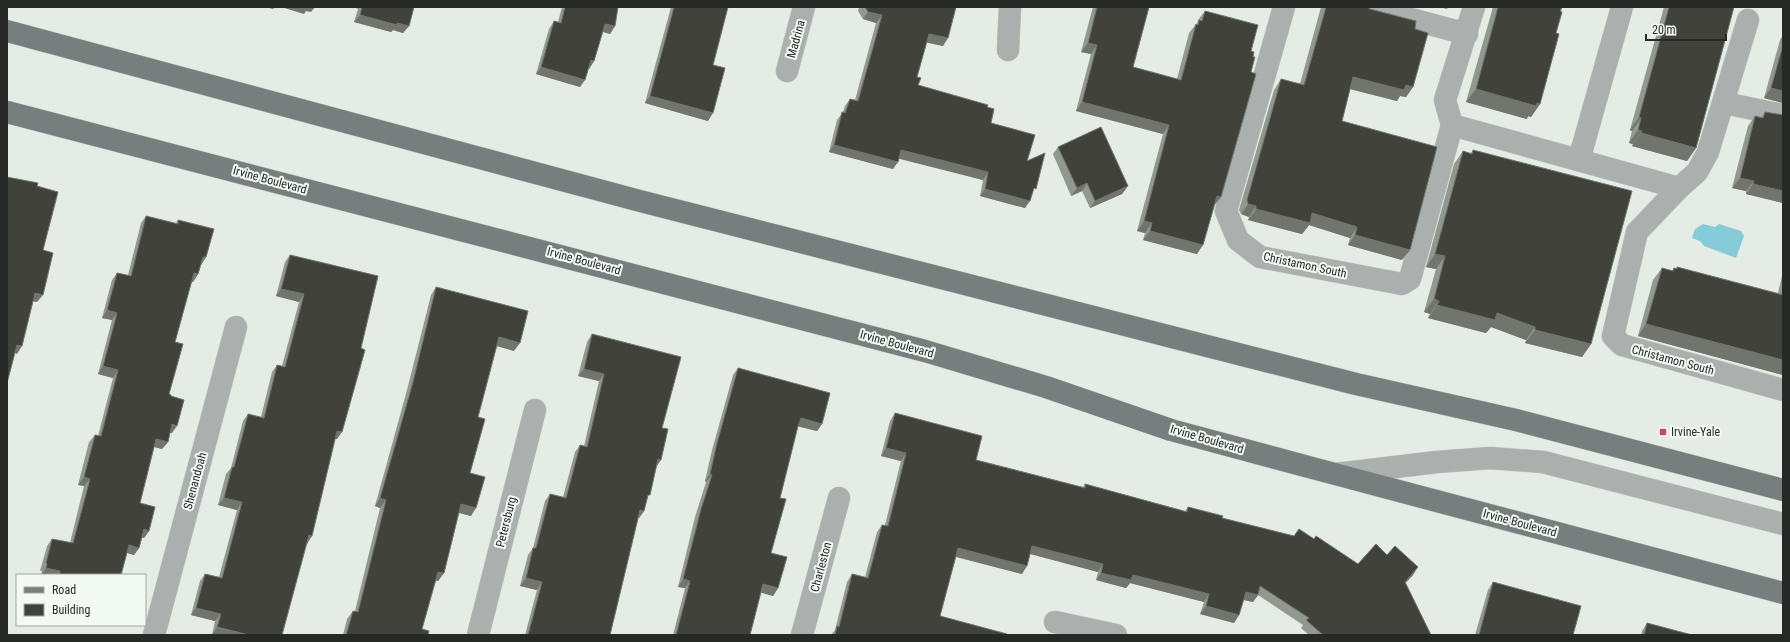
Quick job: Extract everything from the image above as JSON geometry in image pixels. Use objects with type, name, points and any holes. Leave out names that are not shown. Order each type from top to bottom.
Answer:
[{"type":"main road","points":[[7,31],[640,201],[1356,384],[1516,420],[1783,490]]},
{"type":"main road","name":"Irvine Boulevard","points":[[7,112],[925,351],[1046,387],[1171,430],[1783,593]]},
{"type":"street","name":"Madrina","points":[[787,71],[804,7]]},
{"type":"street","points":[[1008,50],[1010,7]]},
{"type":"street","name":"Christamon South","points":[[1284,7],[1226,211],[1238,240],[1260,257],[1402,284],[1410,279],[1452,125]]},
{"type":"street","points":[[1366,7],[1467,34]]},
{"type":"street","points":[[1474,7],[1467,34],[1445,100],[1452,125],[1679,188]]},
{"type":"street","points":[[1579,160],[1622,7]]},
{"type":"street","name":"Christamon South","points":[[1748,20],[1708,152],[1697,172],[1679,188],[1637,232],[1613,336],[1622,345],[1783,390]]},
{"type":"street","points":[[1724,103],[1783,115]]},
{"type":"street","name":"Shenandoah","points":[[154,635],[236,327]]},
{"type":"street","name":"Petersburg","points":[[478,635],[535,410]]},
{"type":"street","points":[[1334,474],[1437,462],[1490,458],[1543,462],[1783,524]]},
{"type":"street","name":"Charleston","points":[[802,635],[839,498]]},
{"type":"street","points":[[1055,622],[1116,635]]},
{"type":"water","points":[[1703,224],[1715,227],[1719,224],[1741,231],[1744,236],[1736,258],[1704,246],[1700,241],[1692,238],[1695,229]]},
{"type":"building","points":[[362,7],[414,7],[409,26],[397,23],[397,25],[360,15]]},
{"type":"building","points":[[565,7],[618,7],[615,26],[605,24],[594,61],[591,60],[585,80],[541,67],[554,21],[561,23]]},
{"type":"building","points":[[674,7],[728,7],[713,65],[725,68],[713,113],[650,96]]},
{"type":"building","points":[[865,7],[956,7],[948,38],[929,34],[917,77],[921,78],[918,85],[988,105],[987,107],[994,109],[991,123],[1035,135],[1027,161],[1045,153],[1036,189],[1034,188],[1030,201],[985,189],[988,172],[901,150],[898,162],[834,145],[842,112],[845,113],[850,99],[858,101],[882,15],[868,12]]},
{"type":"building","points":[[1097,7],[1149,7],[1133,67],[1181,80],[1196,24],[1198,25],[1199,20],[1202,21],[1205,11],[1258,25],[1251,51],[1254,52],[1253,57],[1255,57],[1251,72],[1256,74],[1221,197],[1217,196],[1203,245],[1150,231],[1152,223],[1144,221],[1169,125],[1082,102],[1097,45],[1088,43]]},
{"type":"building","points":[[1326,7],[1367,7],[1416,21],[1415,29],[1428,33],[1413,87],[1406,85],[1404,90],[1353,77],[1342,121],[1437,147],[1410,250],[1355,235],[1357,227],[1312,213],[1310,223],[1256,209],[1256,206],[1248,204],[1247,200],[1281,79],[1304,85]]},
{"type":"building","points":[[1498,7],[1562,7],[1556,33],[1559,34],[1540,104],[1537,103],[1536,106],[1476,89]]},
{"type":"building","points":[[1669,7],[1734,7],[1696,148],[1641,133],[1642,131],[1638,130],[1641,118],[1639,117]]},
{"type":"building","points":[[1783,45],[1783,91],[1771,88]]},
{"type":"building","points":[[1765,112],[1783,115],[1783,191],[1753,184],[1754,181],[1740,178],[1755,116],[1763,118]]},
{"type":"building","points":[[1101,127],[1128,186],[1095,201],[1087,183],[1077,188],[1058,147]]},
{"type":"building","points":[[1473,150],[1632,191],[1591,344],[1535,330],[1535,327],[1497,313],[1495,320],[1437,305],[1439,301],[1434,299],[1445,256],[1435,254],[1463,151],[1472,154]]},
{"type":"building","points":[[7,177],[38,183],[37,186],[58,192],[43,250],[53,253],[43,295],[35,293],[22,346],[17,345],[7,383]]},
{"type":"building","points":[[146,216],[178,224],[178,220],[214,229],[206,257],[203,257],[198,274],[194,273],[175,342],[183,344],[169,394],[184,400],[177,426],[172,424],[168,442],[156,439],[140,503],[155,507],[149,531],[144,529],[139,548],[129,545],[121,574],[59,574],[60,571],[46,568],[46,563],[52,539],[73,543],[90,479],[84,477],[95,435],[101,436],[118,370],[103,366],[117,313],[107,310],[117,273],[131,276]]},
{"type":"building","points":[[290,255],[378,276],[361,348],[365,350],[342,432],[337,431],[312,536],[309,535],[282,635],[249,635],[217,627],[221,614],[196,608],[205,574],[222,578],[242,502],[224,498],[248,414],[264,418],[277,365],[285,367],[304,294],[281,289]]},
{"type":"building","points":[[1677,267],[1783,295],[1783,360],[1646,324],[1662,268],[1673,271],[1674,268],[1677,269]]},
{"type":"building","points":[[436,287],[528,311],[520,343],[499,337],[478,417],[485,419],[470,473],[485,477],[476,508],[461,504],[444,573],[438,572],[422,629],[429,631],[428,635],[346,635],[353,611],[358,612],[386,500],[380,498],[413,382]]},
{"type":"building","points":[[592,334],[681,357],[662,428],[668,429],[661,460],[658,459],[650,495],[648,495],[644,511],[640,510],[610,635],[528,635],[542,582],[526,578],[533,548],[536,548],[550,494],[566,498],[580,445],[587,447],[604,374],[584,369]]},
{"type":"building","points":[[738,368],[830,393],[822,424],[801,418],[798,426],[780,498],[786,499],[771,553],[787,557],[778,588],[763,584],[750,635],[676,635],[690,581],[683,579],[701,509],[712,475],[710,474],[717,443]]},
{"type":"building","points":[[895,413],[982,436],[976,460],[1085,488],[1085,484],[1187,512],[1188,507],[1223,516],[1222,518],[1294,536],[1299,529],[1314,539],[1316,536],[1358,564],[1376,544],[1387,555],[1395,546],[1418,567],[1405,582],[1431,635],[1323,635],[1306,620],[1309,618],[1260,586],[1258,595],[1246,592],[1239,615],[1206,606],[1209,594],[1133,575],[1131,580],[1101,573],[1103,564],[1032,546],[1027,566],[958,548],[940,616],[1007,635],[835,635],[837,626],[839,627],[852,574],[868,578],[882,525],[888,526],[906,453],[886,448]]},
{"type":"building","points":[[1493,582],[1581,606],[1573,635],[1479,635]]},
{"type":"building","points":[[1647,623],[1692,635],[1644,635]]},
{"type":"place","name":"Irvine-Yale","points":[[1663,432]]}]
